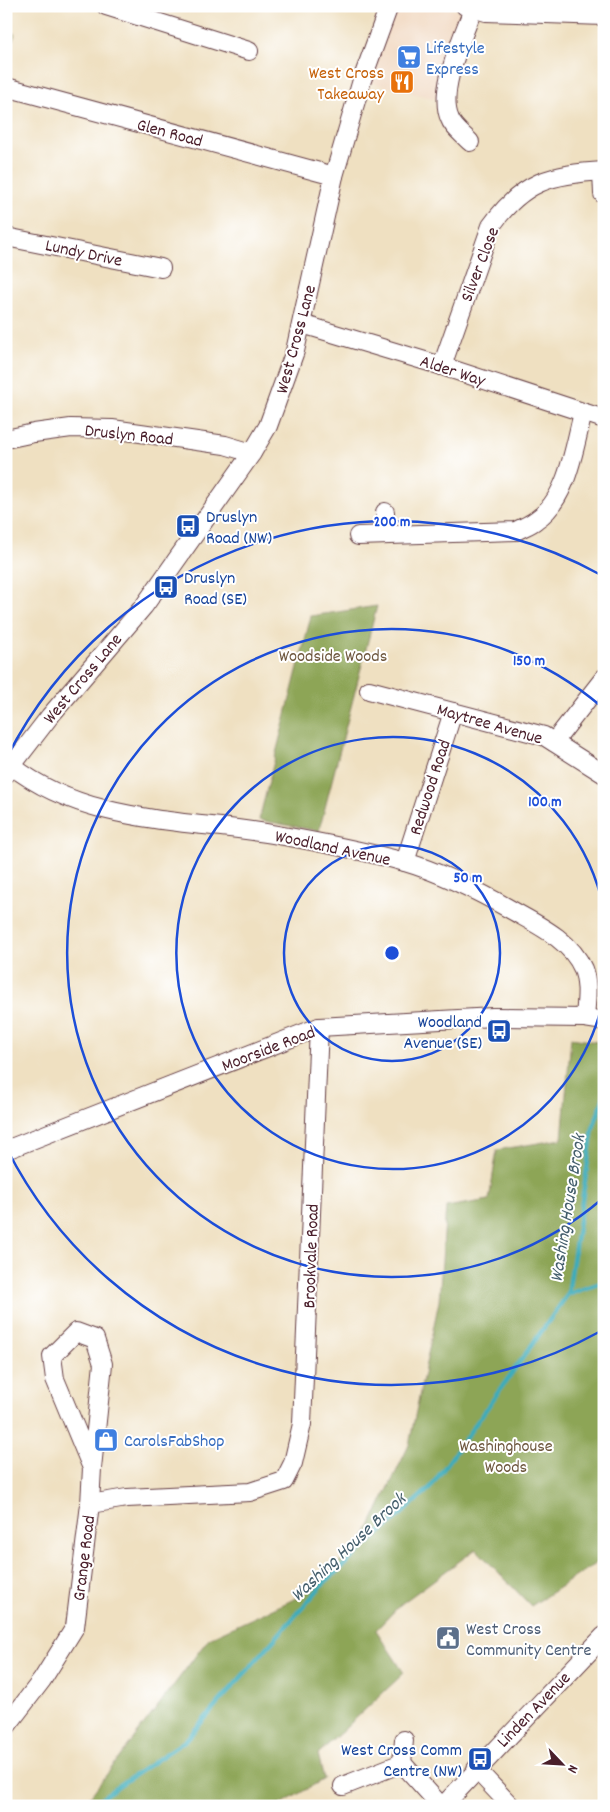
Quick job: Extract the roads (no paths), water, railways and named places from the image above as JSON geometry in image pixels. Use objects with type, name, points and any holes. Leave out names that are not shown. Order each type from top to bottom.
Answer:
[{"type":"street","points":[[106,6],[249,51]]},
{"type":"street","name":"West Cross Lane","points":[[9,770],[50,716],[144,606],[252,453],[268,426],[296,351],[334,176],[362,80],[389,6]]},
{"type":"street","points":[[470,142],[450,121],[445,102],[469,8],[486,12],[566,10],[604,16]]},
{"type":"street","name":"Glen Road","points":[[6,87],[334,176]]},
{"type":"street","name":"Silver Close","points":[[442,366],[491,226],[506,207],[535,183],[582,172],[603,171],[603,194]]},
{"type":"street","name":"Lundy Drive","points":[[6,237],[161,268]]},
{"type":"street","name":"Alder Way","points":[[302,324],[442,366],[604,420]]},
{"type":"street","points":[[358,536],[516,531],[537,520],[553,504],[565,478],[583,413]]},
{"type":"street","name":"Druslyn Road","points":[[6,439],[71,428],[112,429],[225,445],[252,453]]},
{"type":"street","points":[[385,512],[386,535]]},
{"type":"street","points":[[554,742],[604,678]]},
{"type":"street","name":"Maytree Avenue","points":[[369,690],[544,736],[604,774]]},
{"type":"street","name":"Redwood Road","points":[[405,862],[453,712]]},
{"type":"street","name":"Woodland Avenue","points":[[9,770],[53,793],[82,804],[156,820],[272,834],[405,862],[480,893],[567,945],[582,969],[586,982],[584,1018]]},
{"type":"street","name":"Moorside Road","points":[[6,1150],[319,1027],[493,1017],[584,1018],[604,1021]]},
{"type":"street","name":"Brookvale Road","points":[[284,1481],[293,1463],[302,1424],[319,1027]]},
{"type":"street","points":[[90,1504],[103,1364],[95,1339],[76,1332],[52,1356],[55,1379],[92,1468]]},
{"type":"street","name":"Grange Road","points":[[6,1727],[42,1680],[75,1627],[90,1504],[127,1498],[250,1492],[284,1481]]},
{"type":"street","name":"Linden Avenue","points":[[442,1806],[604,1636]]},
{"type":"street","points":[[404,1740],[402,1763],[442,1806]]},
{"type":"street","points":[[343,1786],[402,1763]]},
{"type":"street","points":[[476,1769],[510,1806]]},
{"type":"waterway","name":"Washing House Brook","points":[[89,1806],[186,1740],[324,1583],[430,1488],[568,1294],[593,1128],[604,1097]]},
{"type":"waterway","name":"Washing House Brook","points":[[568,1294],[604,1282]]},
{"type":"place","name":"Lifestyle Express","points":[[409,57]]},
{"type":"place","name":"West Cross Takeaway","points":[[402,82]]},
{"type":"place","name":"Druslyn Road (NW)","points":[[188,526]]},
{"type":"place","name":"Druslyn Road (SE)","points":[[166,587]]},
{"type":"place","name":"Woodland Avenue (SE)","points":[[499,1031]]},
{"type":"place","name":"CarolsFabShop","points":[[106,1440]]},
{"type":"place","name":"West Cross Community Centre","points":[[448,1638]]},
{"type":"place","name":"West Cross Comm Centre (NW)","points":[[480,1759]]},
{"type":"park label","name":"Woodside Woods","points":[[333,655]]},
{"type":"park label","name":"Washinghouse Woods","points":[[506,1455]]}]
